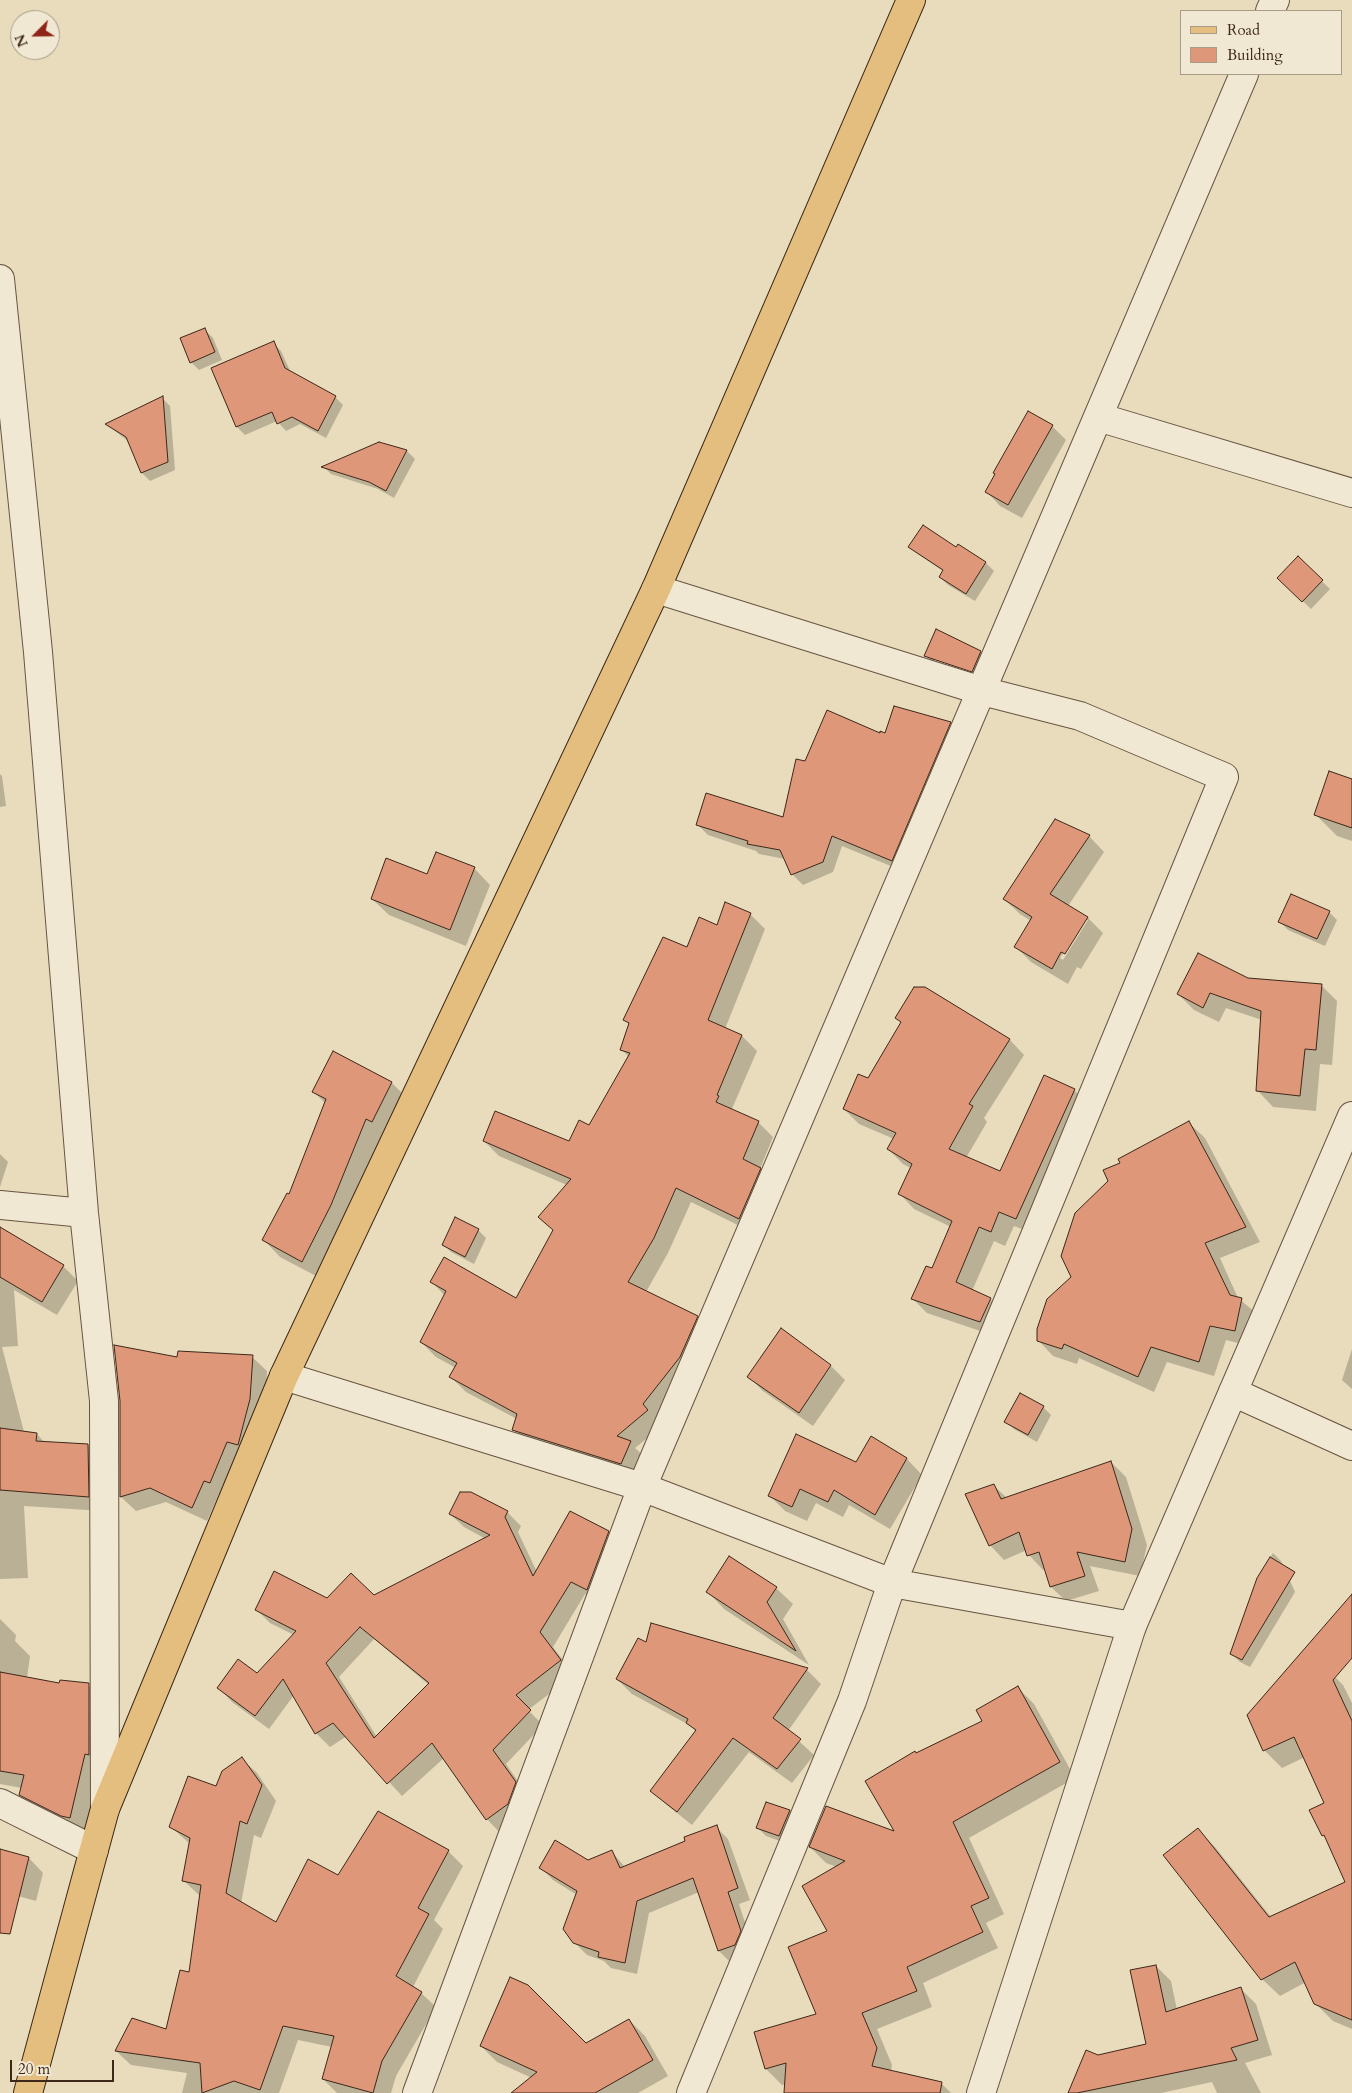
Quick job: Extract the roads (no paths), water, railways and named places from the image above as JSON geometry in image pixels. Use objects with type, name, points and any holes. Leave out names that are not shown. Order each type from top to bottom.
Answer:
[{"type":"main road","points":[[28,2093],[105,1809],[284,1376],[656,589],[911,0]]},
{"type":"street","points":[[418,2093],[642,1487],[1244,75]]},
{"type":"street","points":[[0,279],[38,652],[84,1213],[104,1400],[105,1809]]},
{"type":"street","points":[[1098,417],[1352,493]]},
{"type":"street","points":[[656,589],[982,691],[1080,716],[1224,777],[892,1583],[852,1701],[691,2093]]},
{"type":"street","points":[[981,2093],[1132,1626],[1352,1116]]},
{"type":"street","points":[[0,1204],[84,1213]]},
{"type":"street","points":[[284,1376],[642,1487],[892,1583],[1132,1626]]},
{"type":"street","points":[[1234,1392],[1352,1446]]},
{"type":"street","points":[[0,1803],[94,1850]]}]
